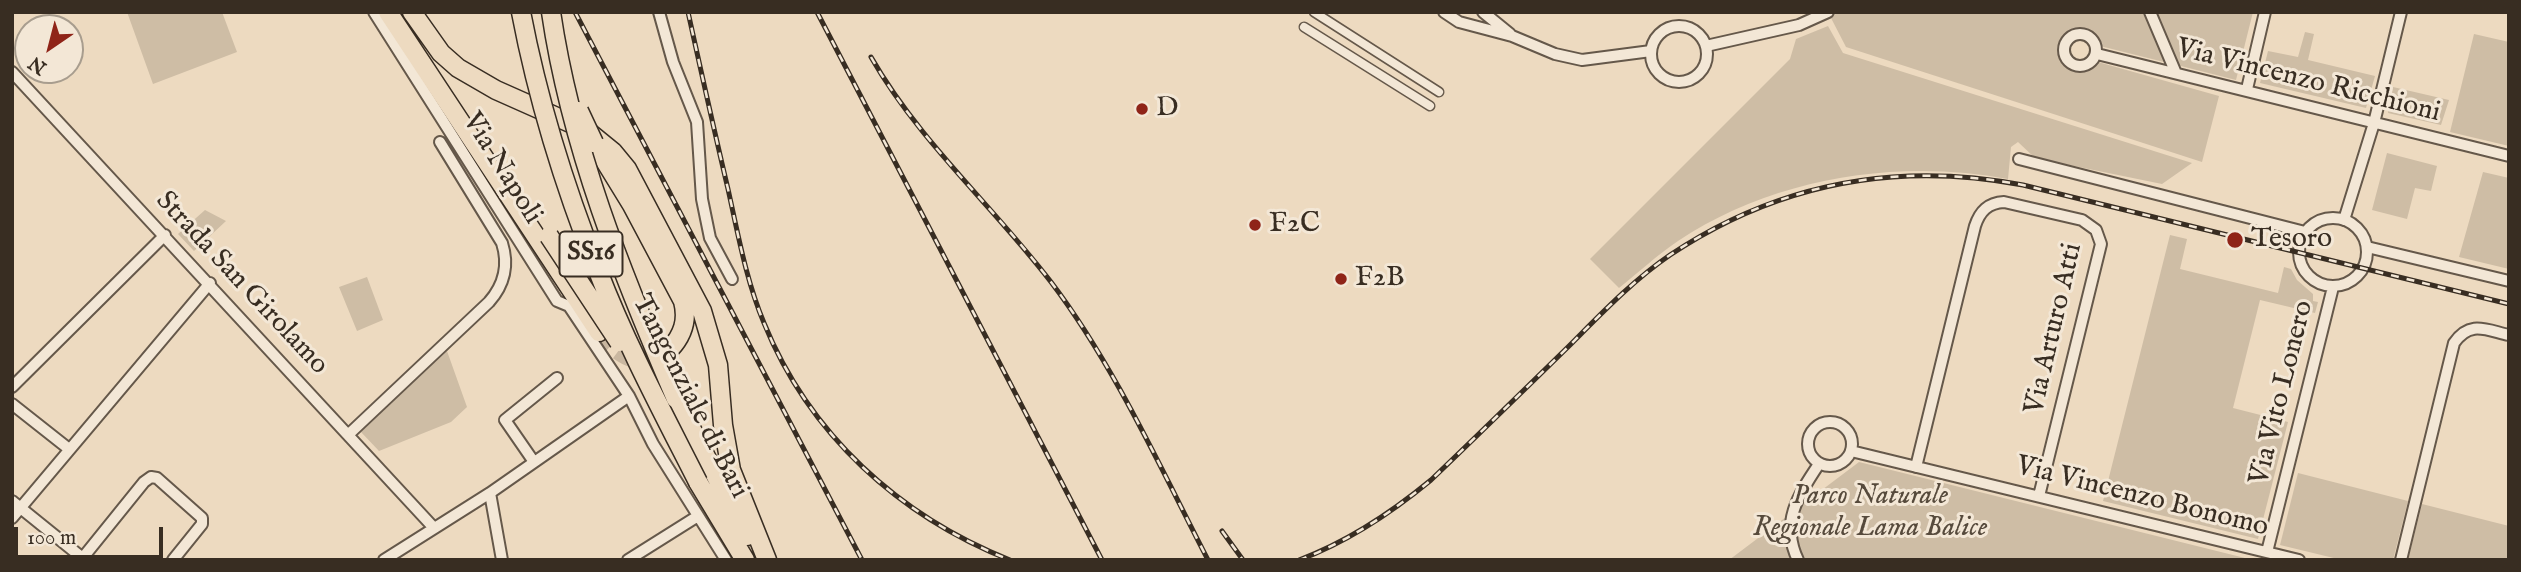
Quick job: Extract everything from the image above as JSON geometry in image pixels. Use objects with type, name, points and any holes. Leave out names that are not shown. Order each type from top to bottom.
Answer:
[{"type":"highway","points":[[388,12],[600,332]]},
{"type":"highway","points":[[400,12],[607,321],[698,482]]},
{"type":"highway","points":[[412,12],[441,53],[458,68],[485,85],[586,130],[613,152],[627,169],[702,311],[718,365],[723,425],[731,471],[768,560]]},
{"type":"highway","name":"Tangenziale di Bari","points":[[522,12],[542,104],[576,214],[599,274],[698,482],[745,560]]},
{"type":"highway","name":"Tangenziale di Bari","points":[[551,12],[564,86],[600,211],[676,399],[725,498],[761,560]]},
{"type":"highway","points":[[555,38],[581,115],[594,143],[632,205],[683,301],[685,318],[682,333],[670,349]]},
{"type":"street","name":"Via Napoli","points":[[374,12],[557,301],[569,306],[629,396],[653,444],[726,560]]},
{"type":"street","points":[[659,12],[673,62],[697,122],[702,199],[710,238],[732,279]]},
{"type":"street","points":[[1314,12],[1440,92]]},
{"type":"street","points":[[1444,12],[1460,22],[1512,36],[1555,54],[1583,60],[1651,51]]},
{"type":"street","points":[[1483,12],[1512,36]]},
{"type":"street","points":[[1706,46],[1799,24],[1828,12]]},
{"type":"street","points":[[2150,12],[2175,71]]},
{"type":"street","points":[[2247,89],[2265,12]]},
{"type":"street","points":[[2344,220],[2374,123],[2402,12]]},
{"type":"street","points":[[1684,26],[1698,33],[1706,46],[1707,55],[1701,71],[1687,81],[1678,82],[1661,75],[1655,68],[1651,51],[1657,36],[1669,27],[1684,26]]},
{"type":"street","points":[[1304,27],[1430,106]]},
{"type":"street","name":"Via Vincenzo Ricchioni","points":[[2096,54],[2175,71],[2509,156]]},
{"type":"street","name":"Strada San Girolamo","points":[[21,84],[349,433],[434,528]]},
{"type":"street","points":[[349,433],[488,302],[502,282],[506,254],[502,243],[440,142]]},
{"type":"street","points":[[2019,159],[2305,232]]},
{"type":"street","name":"Via Arturo Atti","points":[[1916,467],[1978,217],[1983,209],[1996,202],[2040,210],[2090,224],[2096,230],[2101,244],[2039,496]]},
{"type":"street","points":[[2322,219],[2344,220],[2360,230],[2367,247],[2364,267],[2351,281],[2333,287],[2321,285],[2305,272],[2298,252],[2305,232],[2322,219]]},
{"type":"street","points":[[12,387],[164,235]]},
{"type":"street","points":[[2367,247],[2509,281]]},
{"type":"street","points":[[12,517],[16,504],[69,449],[210,284]]},
{"type":"street","name":"Via Vito Lonero","points":[[2267,552],[2333,287]]},
{"type":"street","points":[[2401,560],[2455,343],[2466,330],[2474,328],[2509,335]]},
{"type":"street","points":[[534,462],[505,420],[557,378]]},
{"type":"street","points":[[384,560],[490,493],[629,396]]},
{"type":"street","points":[[12,404],[69,449]]},
{"type":"street","points":[[1833,422],[1847,430],[1852,444],[1851,451],[1844,462],[1838,465],[1819,464],[1809,452],[1809,437],[1819,425],[1833,422]]},
{"type":"street","name":"Via Vincenzo Bonomo","points":[[1851,451],[2299,560]]},
{"type":"street","points":[[1798,560],[1790,541],[1790,521],[1806,483],[1819,464]]},
{"type":"street","points":[[16,504],[83,559],[144,482],[150,477],[157,478],[202,518],[202,524],[173,560]]},
{"type":"street","points":[[490,493],[502,560]]},
{"type":"street","points":[[628,560],[698,516]]},
{"type":"green space","points":[[127,12],[222,12],[237,52],[153,84]]},
{"type":"green space","points":[[1838,12],[2146,12],[2164,62],[2100,46],[2085,30],[2077,29],[2069,31],[2063,37],[2060,45],[2061,56],[2067,68],[2084,72],[2098,62],[2219,96],[2202,162],[1846,47],[1831,18]]},
{"type":"green space","points":[[2156,12],[2253,12],[2236,80],[2177,65]]},
{"type":"green space","points":[[1828,26],[1843,53],[2192,163],[2162,184],[2035,158],[2018,142],[2011,147],[2008,179],[1923,171],[1837,178],[1795,188],[1715,219],[1670,246],[1619,288],[1590,259],[1790,59],[1796,39]]},
{"type":"green space","points":[[2305,32],[2314,34],[2308,60],[2375,76],[2366,108],[2260,83],[2268,51],[2298,57]]},
{"type":"green space","points":[[2474,34],[2509,42],[2509,146],[2450,132]]},
{"type":"green space","points":[[2393,87],[2449,100],[2441,125],[2388,113]]},
{"type":"green space","points":[[2387,153],[2437,166],[2431,191],[2415,188],[2407,219],[2372,210]]},
{"type":"green space","points":[[2483,172],[2509,178],[2509,269],[2459,257]]},
{"type":"green space","points":[[205,210],[226,221],[194,251],[178,234]]},
{"type":"green space","points":[[2170,235],[2187,239],[2180,269],[2278,293],[2284,267],[2291,269],[2297,280],[2313,294],[2313,301],[2318,302],[2315,313],[2260,300],[2233,408],[2288,422],[2258,539],[2103,501]]},
{"type":"green space","points":[[367,277],[383,320],[357,331],[339,287]]},
{"type":"green space","points":[[447,351],[467,407],[451,422],[379,451],[361,432]]},
{"type":"green space","name":"Parco Naturale Regionale Lama Balice","points":[[1859,462],[2253,560],[1729,560]]},
{"type":"green space","points":[[2298,473],[2408,501],[2393,560],[2342,560],[2280,545]]},
{"type":"green space","points":[[2422,504],[2509,526],[2509,560],[2408,560]]},
{"type":"tunnel","points":[[599,332],[615,348],[632,358],[650,359],[670,349]]},
{"type":"railway","points":[[575,12],[862,560]]},
{"type":"railway","points":[[688,12],[747,274],[764,323],[783,363],[806,401],[832,435],[862,467],[895,495],[931,520],[969,542],[1010,560]]},
{"type":"railway","points":[[817,12],[1102,560]]},
{"type":"railway","points":[[871,57],[890,88],[933,145],[1028,254],[1074,314],[1116,382],[1208,560]]},
{"type":"railway","points":[[1299,560],[1368,526],[1431,480],[1617,299],[1670,255],[1711,230],[1753,210],[1839,184],[1929,176],[1976,178],[2023,185],[2509,304]]},
{"type":"railway","points":[[1222,531],[1243,560]]},
{"type":"place","name":"D","points":[[1142,109]]},
{"type":"place","name":"F2C","points":[[1255,225]]},
{"type":"place","name":"Tesoro","points":[[2235,240]]},
{"type":"place","name":"F2B","points":[[1341,279]]}]
